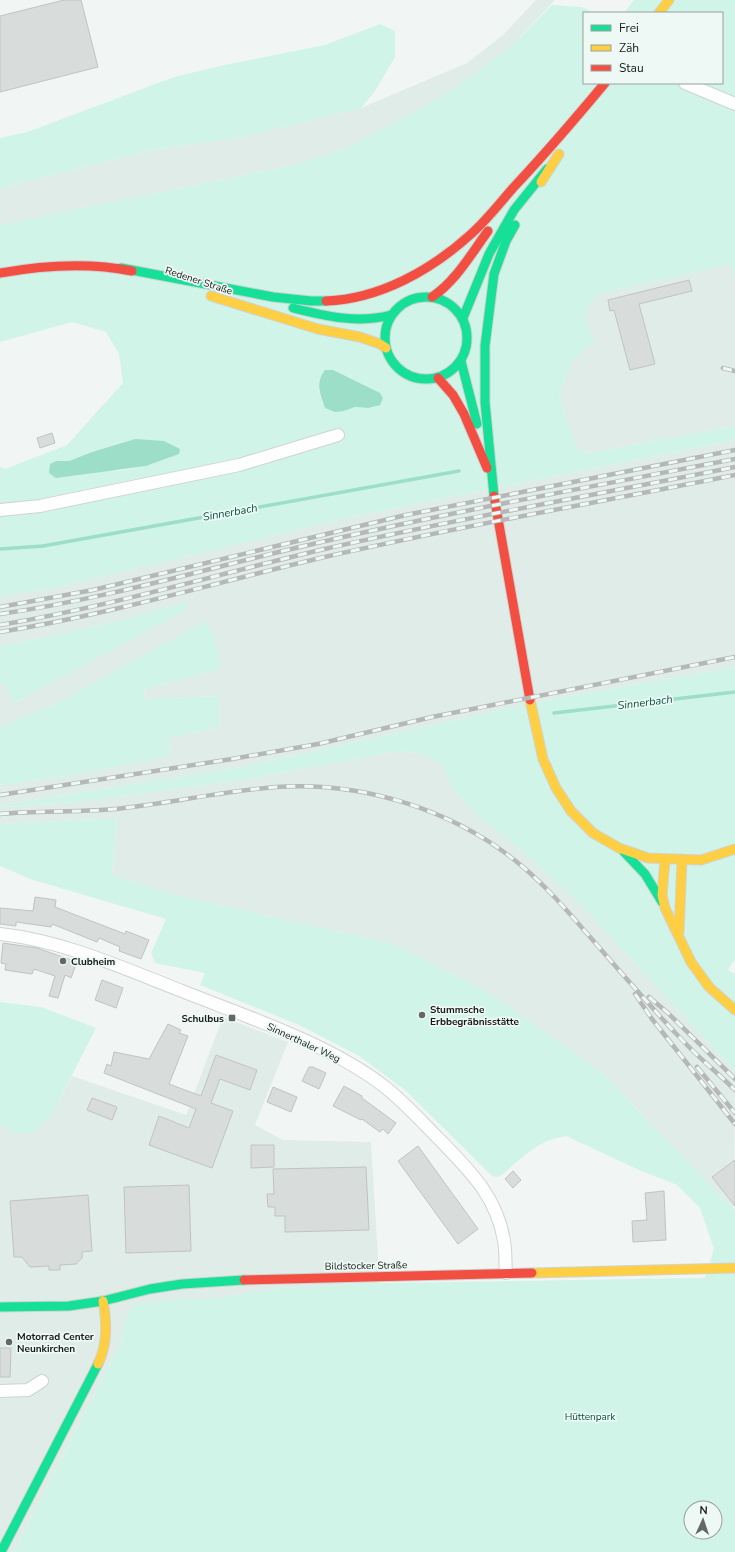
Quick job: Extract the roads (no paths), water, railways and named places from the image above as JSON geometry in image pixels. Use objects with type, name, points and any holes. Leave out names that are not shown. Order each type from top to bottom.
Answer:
[{"type":"main road","points":[[660,12],[669,0]]},
{"type":"main road","points":[[571,138],[606,84]]},
{"type":"main road","points":[[121,268],[168,276],[267,297],[304,300],[337,300],[373,293],[401,283],[428,269],[466,240],[537,163],[606,84]]},
{"type":"main road","points":[[463,318],[489,254],[514,210],[561,151],[506,241],[494,274],[485,346],[485,402],[492,486],[533,717],[543,759],[556,788],[571,811],[593,833],[619,848],[640,856],[665,860],[701,860],[735,849]]},
{"type":"main road","points":[[432,297],[440,293],[451,281],[537,163]]},
{"type":"main road","name":"Redener Straße","points":[[0,274],[49,266],[91,265],[121,268],[318,329],[360,337],[380,344],[386,348]]},
{"type":"main road","points":[[168,276],[251,299],[324,315],[365,319],[384,318],[391,315]]},
{"type":"main road","points":[[432,297],[446,301],[457,309],[463,318],[467,329],[468,341],[461,361],[451,372],[438,378],[420,379],[408,375],[398,368],[390,357],[386,348],[385,334],[391,315],[397,308],[406,302],[417,298],[432,297]]},
{"type":"main road","points":[[461,361],[482,442],[484,462]]},
{"type":"main road","points":[[438,378],[453,395],[464,414],[484,462],[492,486]]},
{"type":"main road","points":[[619,848],[645,874],[665,908],[691,962],[709,988],[735,1010]]},
{"type":"main road","points":[[665,860],[662,895],[665,908]]},
{"type":"main road","points":[[680,938],[679,909],[682,860]]},
{"type":"main road","name":"Bildstocker Straße","points":[[0,1307],[69,1306],[103,1301],[150,1289],[182,1284],[227,1280],[735,1268]]},
{"type":"main road","points":[[1,1552],[80,1401],[100,1359],[106,1336],[103,1301]]},
{"type":"street","points":[[687,84],[735,104]]},
{"type":"street","points":[[0,510],[40,506],[239,465],[338,435]]},
{"type":"street","name":"Sinnerthaler Weg","points":[[0,934],[20,936],[57,944],[112,963],[278,1029],[345,1061],[384,1087],[440,1140],[476,1178],[488,1195],[501,1224],[505,1242],[506,1273]]},
{"type":"street","points":[[0,1391],[28,1390],[42,1382]]},
{"type":"waterway","name":"Sinnerbach","points":[[0,549],[43,546],[459,471]]},
{"type":"waterway","name":"Sinnerbach","points":[[554,713],[735,692]]},
{"type":"railway","points":[[723,368],[735,371]]},
{"type":"railway","points":[[0,607],[93,590],[406,515],[735,450]]},
{"type":"railway","points":[[0,614],[80,600],[159,582],[277,552],[421,520],[735,459]]},
{"type":"railway","points":[[0,625],[40,618],[119,600],[368,539],[735,467]]},
{"type":"railway","points":[[0,632],[119,608],[368,547],[735,475]]},
{"type":"railway","points":[[0,795],[318,744],[432,717],[735,657]]},
{"type":"railway","points":[[0,814],[109,810],[257,789],[309,786],[342,789],[407,803],[438,815],[468,830],[497,847],[523,867],[550,892],[675,1033],[735,1090]]},
{"type":"railway","points":[[635,994],[652,1019],[735,1124]]},
{"type":"railway","points":[[649,997],[668,1013],[735,1079]]},
{"type":"railway","points":[[697,1067],[735,1113]]},
{"type":"place","name":"Clubheim","points":[[63,961]]},
{"type":"place","name":"Stummsche Erbbegräbnisstätte","points":[[422,1015]]},
{"type":"place","name":"Schulbus","points":[[232,1018]]},
{"type":"place","name":"Motorrad Center Neunkirchen","points":[[9,1342]]},
{"type":"park label","name":"Hüttenpark","points":[[590,1416]]}]
